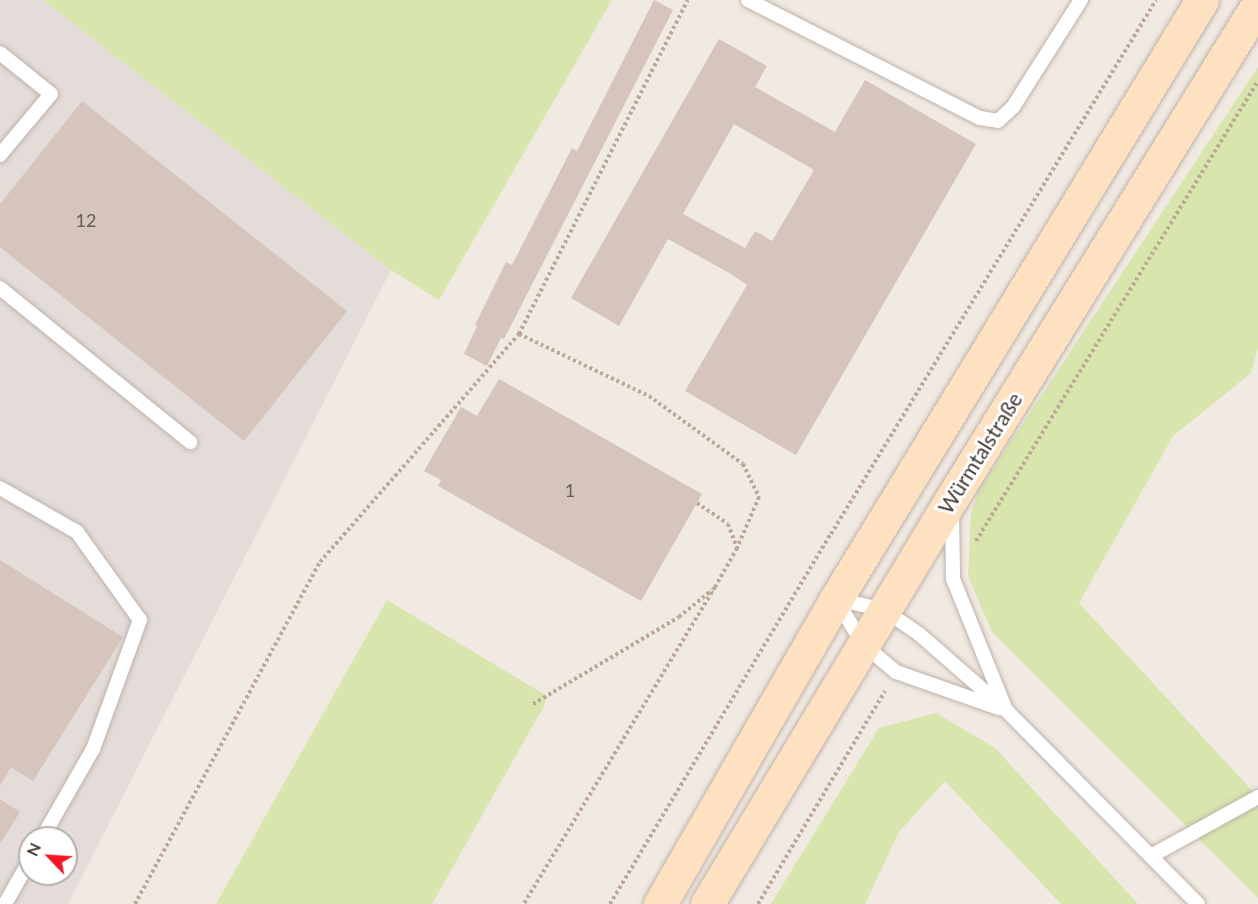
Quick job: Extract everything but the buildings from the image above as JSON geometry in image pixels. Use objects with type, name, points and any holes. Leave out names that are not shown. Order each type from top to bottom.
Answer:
[{"type":"main road","points":[[660,904],[836,599],[1202,0]]},
{"type":"main road","name":"Würmtalstraße","points":[[707,904],[952,498],[1258,4]]},
{"type":"lane","points":[[748,0],[980,118],[998,121],[1013,107],[1081,0]]},
{"type":"lane","points":[[0,53],[51,94],[0,155]]},
{"type":"lane","points":[[0,288],[190,442]]},
{"type":"lane","points":[[0,488],[77,532],[140,620],[93,749],[49,826]]},
{"type":"lane","points":[[952,498],[953,579],[1006,710]]},
{"type":"lane","points":[[836,599],[884,610],[919,634],[1006,710],[1198,904]]},
{"type":"lane","points":[[836,599],[863,644],[896,672],[1006,710]]},
{"type":"lane","points":[[1151,856],[1258,797]]},
{"type":"lane","points":[[5,904],[18,881]]},
{"type":"path","points":[[135,904],[320,561],[519,334],[688,0]]},
{"type":"path","points":[[610,904],[831,534],[1156,0]]},
{"type":"path","points":[[953,579],[1258,81]]},
{"type":"path","points":[[519,334],[650,396],[743,464],[759,497],[737,548],[715,587],[524,904]]},
{"type":"path","points":[[697,503],[728,524],[737,548]]},
{"type":"path","points":[[533,705],[679,617],[715,587]]},
{"type":"path","points":[[758,904],[896,672]]},
{"type":"shaded area","points":[[0,0],[43,0],[391,270],[78,884],[78,826],[18,826],[18,886],[77,886],[68,904],[0,904]]},
{"type":"green space","points":[[43,0],[612,0],[439,300],[391,270]]},
{"type":"green space","points":[[1258,67],[1258,348],[1251,373],[1173,436],[1079,603],[1258,797],[1258,898],[992,632],[968,576],[971,513],[979,490]]},
{"type":"green space","points":[[387,600],[547,696],[544,706],[432,904],[216,904]]},
{"type":"green space","points":[[936,713],[995,748],[1138,904],[1061,904],[945,781],[899,832],[865,904],[771,904],[879,728]]}]
